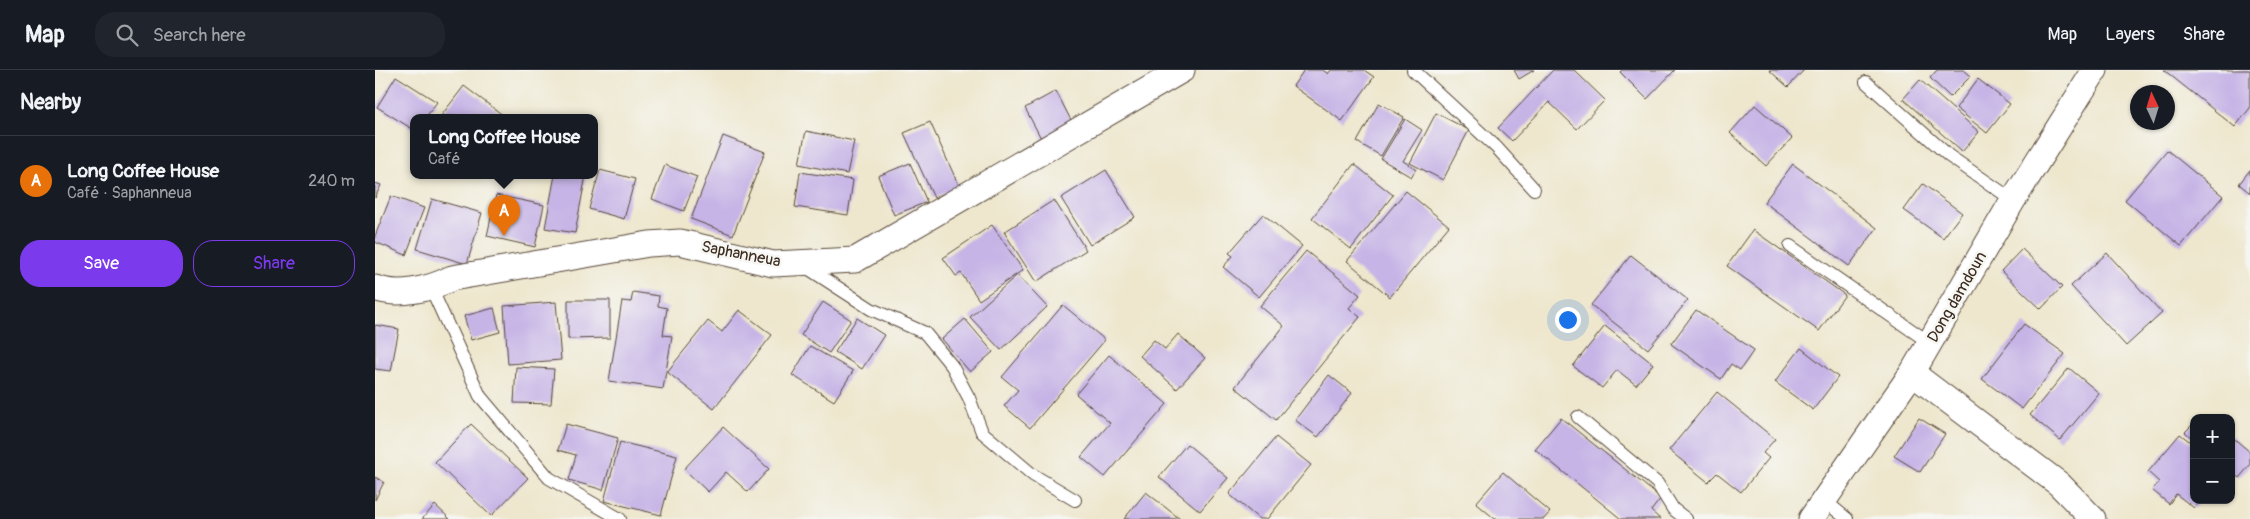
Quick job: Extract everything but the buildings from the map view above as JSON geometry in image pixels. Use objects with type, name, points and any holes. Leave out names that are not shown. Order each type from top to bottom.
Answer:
[{"type":"street","name":"Saphanneua","points":[[375,288],[385,291],[431,288],[452,278],[649,244],[672,243],[718,250],[773,264],[855,260],[1182,70]]},
{"type":"street","name":"Dong damdoun","points":[[1818,510],[1912,373],[2013,200],[2095,70]]},
{"type":"street","points":[[1912,373],[2059,484],[2093,519]]},
{"type":"lane","points":[[1413,70],[1497,148],[1534,189]]},
{"type":"lane","points":[[1865,82],[1949,156],[2013,200]]},
{"type":"lane","points":[[1790,246],[1930,343]]},
{"type":"lane","points":[[801,264],[871,309],[925,333],[952,366],[969,398],[982,432],[1033,475],[1075,500]]},
{"type":"lane","points":[[431,288],[480,396],[549,478],[620,519]]},
{"type":"lane","points":[[1578,417],[1657,483],[1673,509],[1686,519]]},
{"type":"lane","points":[[1818,510],[1847,519]]},
{"type":"place","name":"Long Coffee House","points":[[504,236]]}]
